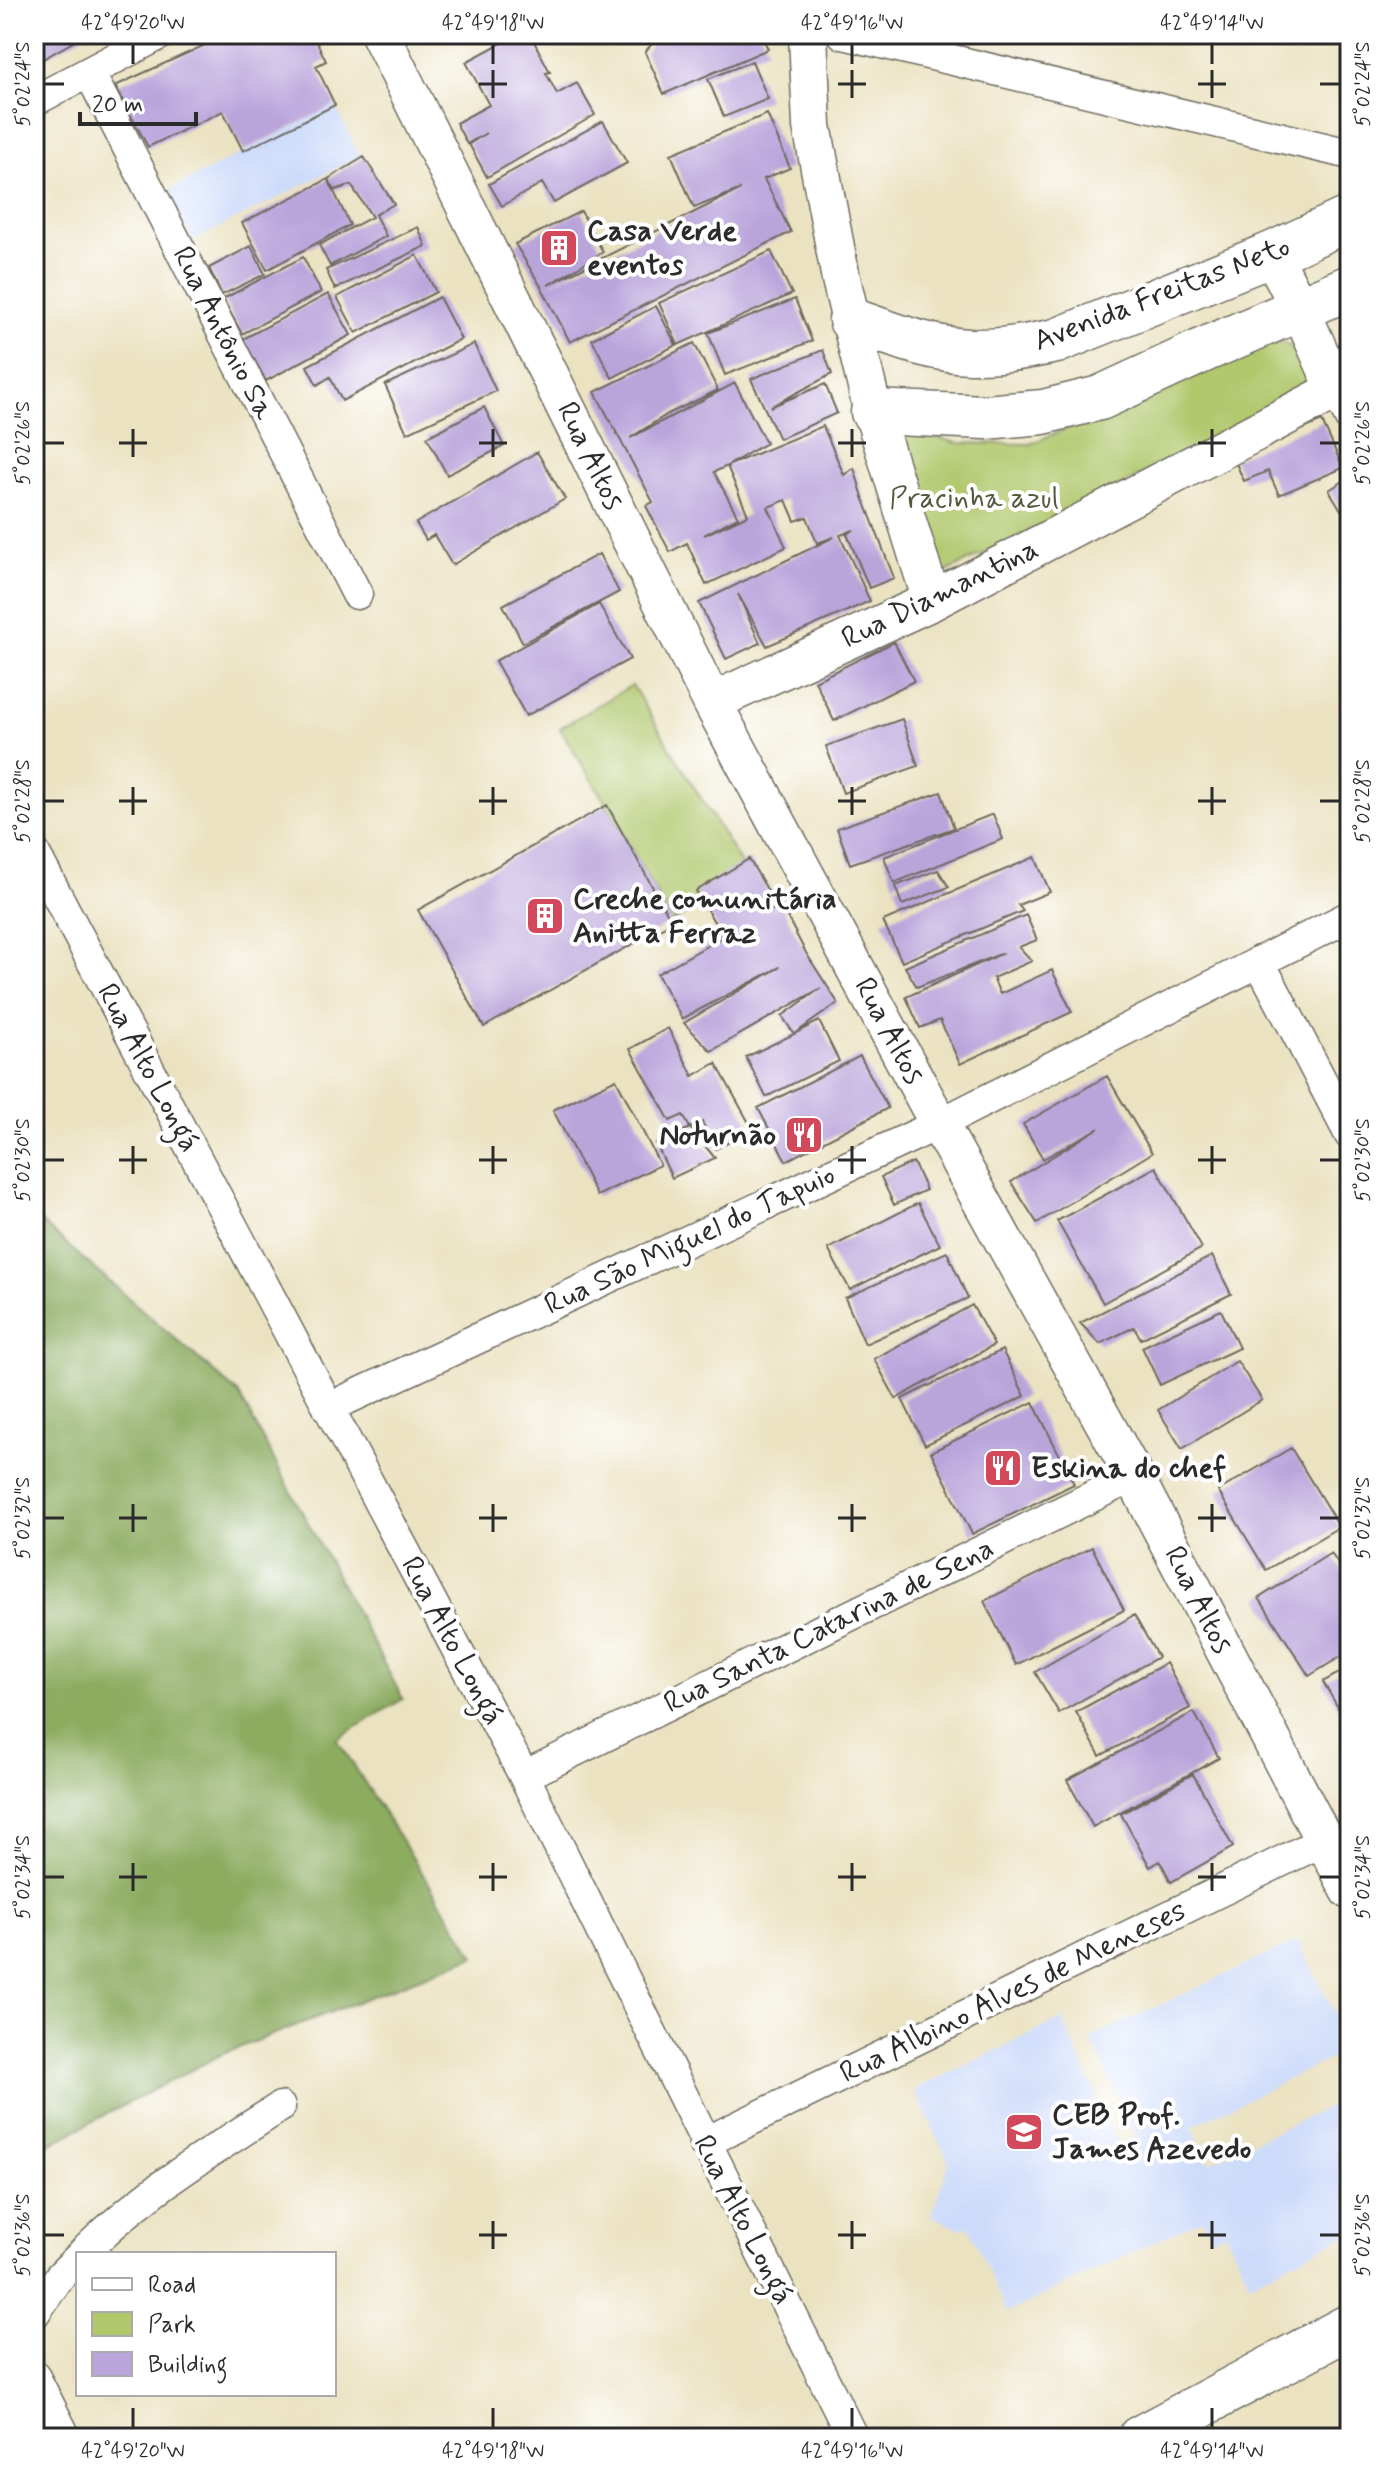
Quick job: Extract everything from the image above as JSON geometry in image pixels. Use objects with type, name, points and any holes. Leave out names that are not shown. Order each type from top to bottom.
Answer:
[{"type":"main road","name":"Avenida Freitas Neto","points":[[851,320],[943,348],[969,351],[1056,341],[1272,254],[1350,218]]},
{"type":"main road","points":[[873,412],[985,417],[1043,412],[1100,398],[1350,287]]},
{"type":"main road","points":[[1140,2438],[1350,2326]]},
{"type":"street","points":[[34,101],[161,34]]},
{"type":"street","name":"Rua Altos","points":[[380,34],[712,702],[939,1124],[1134,1476],[1350,1890]]},
{"type":"street","points":[[808,34],[812,126],[851,320],[873,412],[932,601]]},
{"type":"street","points":[[843,34],[1350,154]]},
{"type":"street","name":"Rua Antônio Sa","points":[[89,72],[357,594]]},
{"type":"street","points":[[1272,254],[1343,404]]},
{"type":"street","name":"Rua Diamantina","points":[[712,702],[932,601],[1343,404]]},
{"type":"street","name":"Rua Alto Longá","points":[[34,852],[524,1776],[853,2438]]},
{"type":"street","name":"Rua São Miguel do Tapuio","points":[[328,1408],[939,1124],[1350,916]]},
{"type":"street","points":[[1259,961],[1350,1135]]},
{"type":"street","name":"Rua Santa Catarina de Sena","points":[[524,1776],[1134,1476]]},
{"type":"street","name":"Rua Albino Alves de Meneses","points":[[704,2143],[1323,1841]]},
{"type":"street","points":[[84,2252],[104,2231],[194,2163],[280,2107]]},
{"type":"street","points":[[34,2314],[60,2276],[76,2260]]},
{"type":"street","points":[[34,2375],[66,2438]]},
{"type":"shaded area","points":[[335,105],[360,156],[193,241],[166,192]]},
{"type":"shaded area","name":"CEB Prof. James Azevedo","points":[[1298,1941],[1350,2042],[1350,2049],[1192,2126],[1209,2163],[1350,2097],[1350,2233],[1250,2283],[1225,2232],[1211,2238],[1202,2219],[1007,2313],[968,2225],[962,2229],[931,2216],[949,2162],[914,2090],[1062,2019],[1120,2147],[1137,2138],[1090,2038]]},
{"type":"green space","name":"Pracinha azul","points":[[1277,341],[1291,346],[1310,374],[1306,388],[1298,398],[940,575],[898,438],[898,428],[958,443],[1030,444]]},
{"type":"green space","points":[[632,685],[749,877],[672,922],[560,728]]},
{"type":"green space","points":[[34,1216],[238,1393],[403,1699],[337,1739],[475,1956],[220,2055],[34,2152]]},
{"type":"building","points":[[34,34],[87,34],[34,64]]},
{"type":"building","points":[[229,34],[313,34],[326,61],[316,66],[335,105],[243,151],[223,111],[148,147],[115,86]]},
{"type":"building","points":[[518,34],[530,34],[550,72],[546,73],[557,94],[577,83],[595,115],[487,177],[469,144],[486,133],[467,144],[456,123],[489,105],[466,62]]},
{"type":"building","points":[[660,34],[761,34],[768,49],[664,94],[645,52]]},
{"type":"building","points":[[752,61],[768,99],[724,117],[708,79]]},
{"type":"building","points":[[767,114],[790,168],[764,179],[791,232],[570,342],[515,244],[581,211],[603,252],[548,285],[741,189],[694,208],[671,154]]},
{"type":"building","points":[[603,121],[627,163],[554,203],[542,183],[502,206],[489,184]]},
{"type":"building","points":[[364,157],[394,204],[375,215],[386,236],[330,266],[319,245],[372,217],[351,185],[335,190],[328,179]]},
{"type":"building","points":[[328,179],[350,225],[267,270],[242,223]]},
{"type":"building","points":[[418,227],[426,246],[335,289],[326,270]]},
{"type":"building","points":[[251,246],[265,274],[222,295],[209,268]]},
{"type":"building","points":[[771,251],[792,294],[678,345],[659,303]]},
{"type":"building","points":[[417,255],[436,292],[356,333],[337,297]]},
{"type":"building","points":[[303,257],[321,292],[242,334],[223,299]]},
{"type":"building","points":[[328,294],[351,335],[266,381],[243,339]]},
{"type":"building","points":[[439,297],[461,339],[342,401],[330,377],[317,385],[307,366]]},
{"type":"building","points":[[795,299],[812,341],[725,375],[708,333]]},
{"type":"building","points":[[656,306],[676,345],[612,378],[592,339]]},
{"type":"building","points":[[694,343],[718,390],[668,414],[630,438],[735,383],[766,443],[727,466],[823,426],[844,475],[854,468],[894,578],[869,588],[847,534],[854,530],[840,535],[870,601],[767,646],[738,594],[760,643],[726,659],[699,603],[834,537],[817,543],[807,517],[795,521],[786,500],[768,507],[786,547],[706,585],[687,543],[670,552],[646,506],[653,502],[595,392]],"holes":[[[727,466],[748,515],[704,535],[738,517],[714,472]]]},
{"type":"building","points":[[474,344],[496,391],[407,433],[385,385]]},
{"type":"building","points":[[823,350],[832,374],[770,407],[825,384],[837,413],[779,439],[751,379]]},
{"type":"building","points":[[484,407],[504,446],[447,475],[427,437]]},
{"type":"building","points":[[1322,421],[1343,468],[1279,495],[1268,471],[1244,481],[1234,459]]},
{"type":"building","points":[[537,452],[565,499],[452,565],[434,535],[426,540],[416,523]]},
{"type":"building","points":[[1350,477],[1350,525],[1329,490]]},
{"type":"building","points":[[599,554],[619,592],[523,643],[503,605]]},
{"type":"building","points":[[599,604],[630,659],[526,716],[495,661]]},
{"type":"building","points":[[894,642],[914,681],[834,721],[815,681]]},
{"type":"building","points":[[902,719],[918,766],[843,793],[826,746]]},
{"type":"building","points":[[941,792],[954,828],[850,864],[837,828]]},
{"type":"building","name":"Creche comunitária Anitta Ferraz","points":[[607,805],[672,922],[484,1027],[418,910]]},
{"type":"building","points":[[993,814],[1003,839],[894,883],[884,857]]},
{"type":"building","points":[[1035,857],[1050,892],[1018,905],[1023,911],[902,962],[883,921]]},
{"type":"building","points":[[749,859],[777,906],[767,913],[781,905],[806,953],[838,1003],[794,1034],[782,1016],[821,988],[711,1051],[684,1023],[780,967],[682,1019],[657,974],[723,937],[696,891]]},
{"type":"building","points":[[938,870],[949,887],[902,905],[895,886]]},
{"type":"building","points":[[1026,915],[1037,940],[1019,947],[1032,961],[993,978],[1000,994],[1052,970],[1072,1012],[960,1064],[940,1020],[920,1028],[906,997],[1003,953],[917,987],[905,967]]},
{"type":"building","points":[[819,1021],[839,1061],[766,1097],[746,1057]]},
{"type":"building","points":[[668,1028],[693,1076],[716,1063],[753,1130],[716,1149],[702,1122],[690,1128],[683,1115],[670,1121],[630,1049]]},
{"type":"building","name":"Noturnão","points":[[860,1056],[888,1108],[786,1161],[758,1108]]},
{"type":"building","points":[[1107,1076],[1152,1153],[1037,1223],[1011,1182],[1099,1128],[1043,1159],[1023,1124]]},
{"type":"building","points":[[616,1079],[660,1165],[597,1196],[553,1110]]},
{"type":"building","points":[[690,1128],[715,1158],[672,1178],[656,1144]]},
{"type":"building","points":[[913,1162],[926,1190],[894,1205],[881,1177]]},
{"type":"building","points":[[1156,1167],[1202,1248],[1103,1303],[1057,1221]]},
{"type":"building","points":[[918,1203],[940,1245],[850,1290],[828,1249]]},
{"type":"building","points":[[947,1252],[968,1298],[865,1344],[845,1298]]},
{"type":"building","points":[[1212,1256],[1231,1294],[1141,1339],[1134,1327],[1100,1344],[1080,1323]]},
{"type":"building","points":[[972,1305],[994,1345],[896,1399],[874,1359]]},
{"type":"building","points":[[1221,1310],[1239,1348],[1160,1385],[1142,1347]]},
{"type":"building","points":[[1002,1350],[1025,1396],[925,1445],[902,1399]]},
{"type":"building","points":[[1237,1361],[1262,1400],[1182,1449],[1158,1410]]},
{"type":"building","name":"Eskina do chef","points":[[1033,1402],[1074,1484],[972,1534],[931,1452]]},
{"type":"building","points":[[1291,1448],[1339,1527],[1266,1570],[1218,1491]]},
{"type":"building","points":[[1092,1547],[1124,1610],[1016,1665],[984,1601]]},
{"type":"building","points":[[1331,1553],[1350,1583],[1350,1651],[1309,1676],[1259,1598]]},
{"type":"building","points":[[1134,1615],[1158,1657],[1059,1713],[1035,1672]]},
{"type":"building","points":[[1166,1663],[1190,1708],[1100,1756],[1076,1712]]},
{"type":"building","points":[[1350,1667],[1350,1728],[1323,1682]]},
{"type":"building","points":[[1194,1712],[1219,1758],[1093,1827],[1067,1780]]},
{"type":"building","points":[[1193,1774],[1233,1847],[1171,1882],[1160,1861],[1150,1867],[1121,1814]]},
{"type":"place","name":"Casa Verde eventos","points":[[559,248]]},
{"type":"place","name":"Creche comunitária Anitta Ferraz","points":[[545,916]]},
{"type":"place","name":"Noturnão","points":[[804,1135]]},
{"type":"place","name":"Eskina do chef","points":[[1003,1468]]},
{"type":"place","name":"CEB Prof. James Azevedo","points":[[1024,2132]]}]
